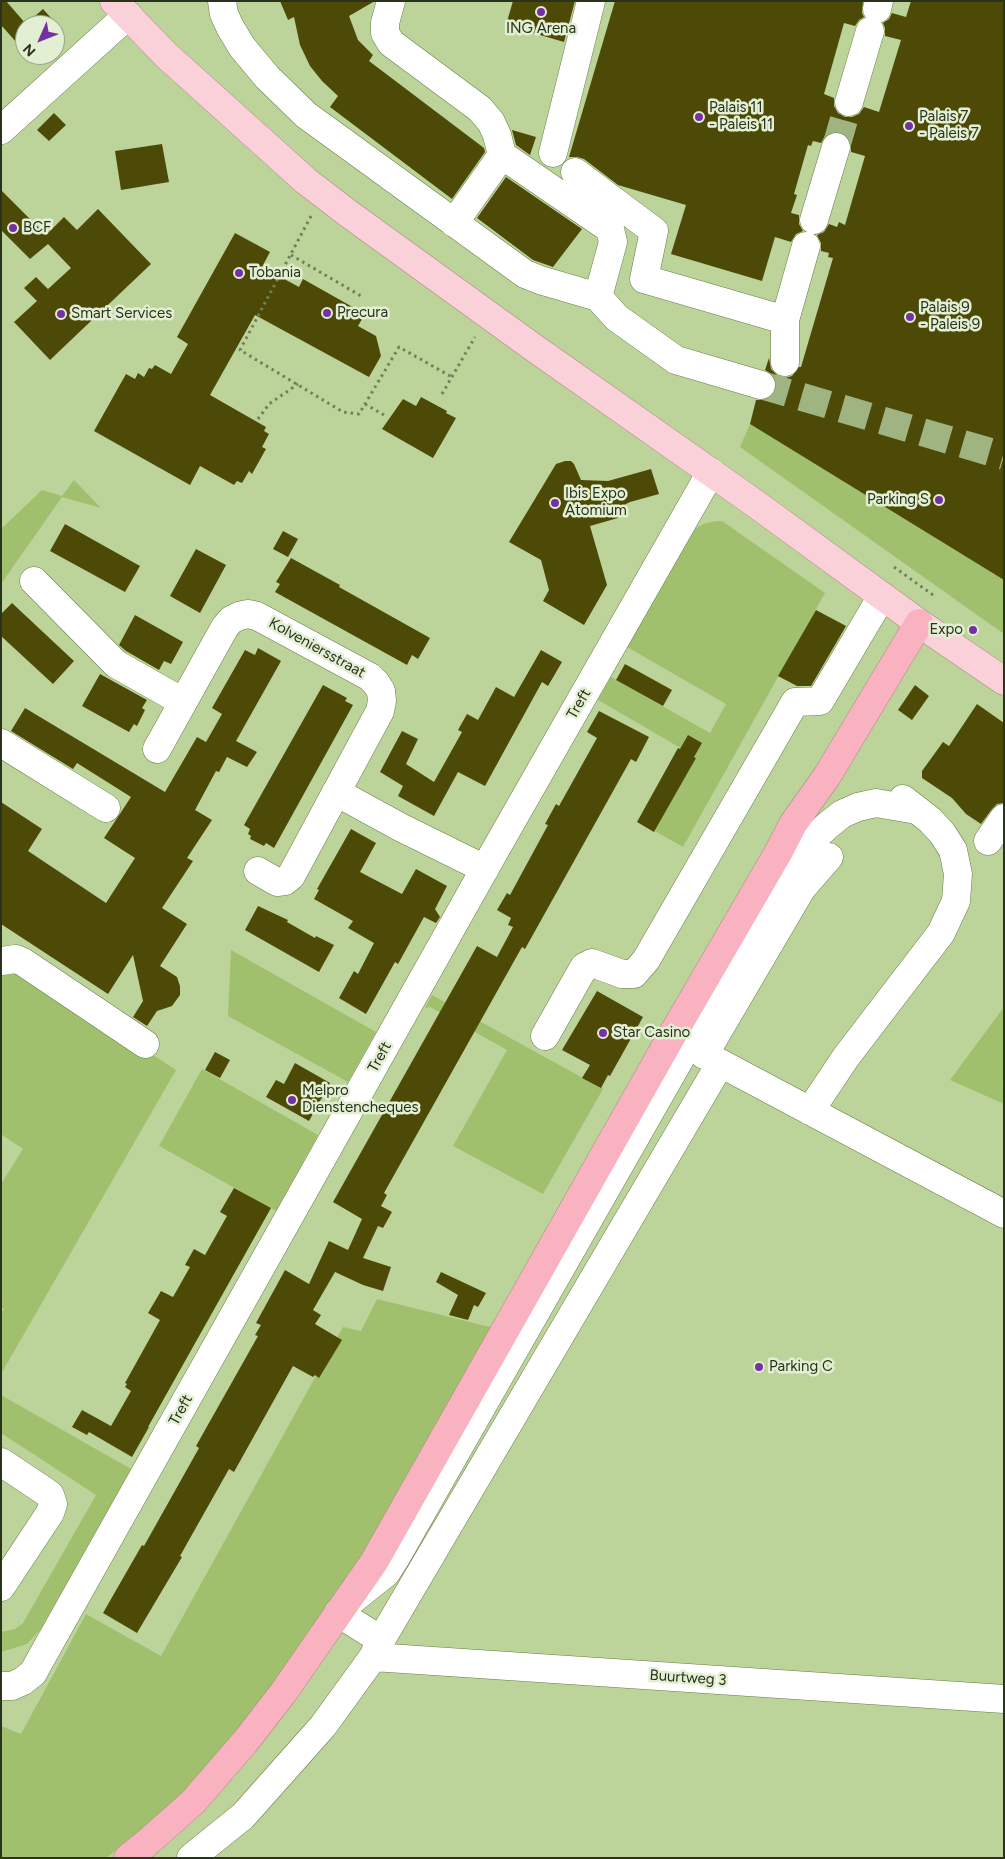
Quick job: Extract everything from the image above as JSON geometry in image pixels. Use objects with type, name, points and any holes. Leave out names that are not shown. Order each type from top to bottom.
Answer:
[{"type":"highway","points":[[128,1858],[193,1802],[245,1742],[283,1693],[374,1562],[402,1514],[696,1050],[778,853],[793,824],[827,776],[919,623]]},
{"type":"main road","points":[[121,8],[166,55],[306,180],[349,214],[530,346],[711,472],[919,623],[1004,681]]},
{"type":"street","points":[[222,1],[224,14],[242,47],[267,77],[306,115],[525,274],[598,297],[617,318],[676,360],[761,385]]},
{"type":"street","points":[[391,1],[384,24],[385,34],[391,43],[480,109],[491,122],[497,135],[502,155],[610,229],[613,242],[598,297]]},
{"type":"street","points":[[553,153],[591,1]]},
{"type":"street","points":[[1,130],[121,8]]},
{"type":"street","points":[[849,102],[875,14]]},
{"type":"street","points":[[814,220],[836,147]]},
{"type":"street","points":[[454,222],[502,155]]},
{"type":"street","points":[[575,172],[654,231],[644,279],[784,320]]},
{"type":"street","points":[[785,362],[784,320],[806,246]]},
{"type":"street","name":"Treft","points":[[6,1686],[23,1681],[33,1673],[485,869],[711,472]]},
{"type":"street","points":[[34,582],[116,664],[183,702]]},
{"type":"street","points":[[545,1036],[584,967],[592,963],[622,974],[634,974],[646,960],[795,702],[820,701],[882,596]]},
{"type":"street","name":"Kolveniersstraat","points":[[157,749],[225,627],[231,620],[239,616],[248,614],[257,616],[370,677],[376,683],[382,701],[380,711],[288,879],[277,882],[258,871]]},
{"type":"street","points":[[1,742],[106,808]]},
{"type":"street","points":[[778,853],[824,810],[840,799],[877,789],[895,793],[930,820],[942,833],[953,850],[958,874],[956,901],[941,933],[846,1057],[810,1111]]},
{"type":"street","points":[[336,792],[400,827],[485,869]]},
{"type":"street","points":[[192,1858],[249,1809],[323,1726],[377,1649],[696,1050],[775,892],[793,863],[809,843],[842,814],[858,807],[876,803],[917,810]]},
{"type":"street","points":[[988,841],[1004,818]]},
{"type":"street","points":[[696,1050],[802,888],[829,856]]},
{"type":"street","points":[[1,961],[16,959],[23,962],[145,1044]]},
{"type":"street","points":[[696,1050],[1004,1214]]},
{"type":"street","points":[[1,1462],[50,1495],[53,1504],[50,1513],[1,1587]]},
{"type":"street","points":[[340,1610],[377,1649]]},
{"type":"street","name":"Buurtweg 3","points":[[377,1649],[1004,1699]]},
{"type":"path","points":[[311,216],[240,350],[342,412],[359,414],[399,347],[452,377]]},
{"type":"path","points":[[291,255],[361,296]]},
{"type":"path","points":[[442,394],[475,338]]},
{"type":"path","points":[[258,419],[269,404],[298,384]]},
{"type":"path","points":[[365,404],[384,415]]},
{"type":"path","points":[[894,567],[933,595]]},
{"type":"green space","points":[[750,424],[1004,580],[1004,634],[740,447]]},
{"type":"green space","points":[[74,480],[101,508],[62,497],[1,584],[1,529],[42,490],[62,496]]},
{"type":"green space","points":[[722,521],[825,593],[683,847],[655,831],[696,757],[598,700],[611,677],[710,733],[726,704],[627,647],[692,531],[703,524]]},
{"type":"green space","points":[[231,950],[376,1032],[348,1082],[228,1016]]},
{"type":"green space","points":[[23,969],[176,1070],[1,1374],[1,1313],[4,1309],[1,1307],[1,1184],[23,1149],[1,1134],[1,975]]},
{"type":"green space","points":[[432,995],[603,1089],[543,1194],[453,1146],[507,1050],[430,1007],[425,1008]]},
{"type":"green space","points":[[1004,1007],[1004,1082],[1002,1085],[1004,1086],[1004,1104],[950,1080]]},
{"type":"green space","points":[[202,1069],[318,1135],[276,1211],[159,1146]]},
{"type":"green space","points":[[377,1299],[494,1328],[352,1572],[262,1702],[185,1791],[147,1826],[106,1858],[1,1858],[1,1726],[21,1734],[86,1614],[161,1656],[343,1327],[361,1331]]},
{"type":"green space","points":[[1,1395],[131,1469],[40,1630],[27,1644],[1,1652],[1,1632],[15,1629],[23,1623],[96,1495],[1,1433]]},
{"type":"building","points":[[1,1],[6,1],[18,15],[15,15],[15,41],[1,25]]},
{"type":"building","points":[[280,1],[375,1],[349,16],[358,40],[373,55],[369,61],[484,148],[485,152],[452,199],[330,107],[338,96],[310,66],[300,45],[294,17],[288,20]]},
{"type":"building","name":"ING Arena","points":[[513,1],[575,1],[564,42],[506,25]]},
{"type":"building","points":[[615,1],[863,1],[862,13],[864,17],[855,26],[844,23],[824,94],[834,98],[834,106],[838,113],[845,117],[852,117],[859,114],[864,107],[879,112],[901,40],[885,36],[883,23],[889,19],[892,13],[906,17],[911,1],[1004,1],[1004,580],[750,424],[756,400],[764,400],[771,397],[776,389],[776,381],[773,375],[765,370],[769,358],[771,369],[778,376],[785,378],[792,376],[801,367],[833,258],[828,257],[829,253],[821,251],[821,243],[817,235],[824,232],[829,224],[837,227],[839,222],[845,225],[865,156],[851,152],[851,143],[847,136],[840,132],[832,132],[825,136],[821,143],[813,141],[811,146],[808,145],[794,194],[797,195],[791,213],[799,215],[799,224],[803,231],[796,234],[791,242],[775,237],[762,281],[671,254],[686,205],[618,185],[584,159],[569,157]]},
{"type":"building","points":[[43,9],[48,15],[36,15]]},
{"type":"building","points":[[54,113],[66,125],[49,141],[37,130]]},
{"type":"building","points":[[512,130],[536,137],[530,155],[516,145]]},
{"type":"building","points":[[162,144],[169,182],[121,190],[115,151]]},
{"type":"building","points":[[506,177],[582,229],[553,267],[533,260],[477,218]]},
{"type":"building","points":[[1,190],[46,235],[64,217],[77,230],[98,209],[151,264],[50,360],[14,322],[37,301],[24,288],[36,277],[48,289],[71,268],[48,244],[30,259],[1,230]]},
{"type":"building","points":[[235,233],[270,252],[262,267],[299,287],[303,279],[365,314],[358,326],[376,336],[381,356],[369,377],[255,315],[210,395],[266,427],[264,431],[269,434],[262,447],[266,449],[252,474],[249,471],[242,483],[237,481],[234,485],[200,466],[190,485],[94,431],[126,374],[135,379],[138,373],[144,377],[149,368],[152,369],[155,365],[171,374],[188,344],[177,337]]},
{"type":"building","points":[[421,397],[456,418],[433,458],[382,429],[403,399],[416,406]]},
{"type":"building","points":[[571,461],[574,464],[581,480],[608,481],[651,469],[659,494],[630,502],[616,509],[618,518],[590,526],[607,585],[584,625],[543,601],[549,590],[541,560],[509,542],[556,464]]},
{"type":"building","points":[[65,524],[140,566],[125,592],[50,551]]},
{"type":"building","points":[[283,531],[298,539],[288,557],[273,549]]},
{"type":"building","points":[[196,549],[226,565],[200,613],[170,596]]},
{"type":"building","points":[[291,558],[430,638],[418,659],[412,655],[407,665],[275,592],[280,584],[276,582]]},
{"type":"building","points":[[12,603],[74,661],[53,684],[1,636],[1,614]]},
{"type":"building","points":[[816,610],[846,626],[811,686],[797,686],[778,676]]},
{"type":"building","points":[[135,615],[183,642],[171,664],[164,661],[159,670],[119,645]]},
{"type":"building","points":[[258,648],[281,661],[236,741],[257,752],[247,767],[227,757],[219,772],[216,771],[195,810],[212,820],[187,858],[193,861],[162,908],[187,924],[160,966],[177,977],[180,995],[172,1006],[157,1011],[147,1026],[133,1017],[143,1001],[133,955],[108,994],[1,924],[1,802],[42,829],[28,851],[106,903],[135,858],[104,838],[131,797],[77,763],[73,769],[11,731],[25,708],[165,792],[197,737],[206,742],[222,714],[212,708],[245,650],[255,655]]},
{"type":"building","points":[[541,650],[562,662],[548,686],[542,682],[485,786],[458,772],[434,816],[398,796],[403,786],[380,772],[402,731],[418,739],[406,764],[434,782],[462,732],[458,730],[467,714],[478,720],[496,687],[514,697]]},
{"type":"building","points":[[625,664],[672,690],[663,706],[616,680]]},
{"type":"building","points":[[100,674],[147,700],[142,708],[145,710],[137,726],[134,724],[129,732],[82,706]]},
{"type":"building","points":[[323,685],[347,698],[345,701],[353,705],[274,848],[266,843],[264,846],[250,839],[251,836],[248,834],[250,829],[244,825]]},
{"type":"building","points":[[915,685],[929,696],[912,720],[898,710]]},
{"type":"building","points":[[977,704],[1004,723],[1004,803],[997,804],[981,824],[966,814],[952,798],[922,778],[922,771],[943,742],[949,746]]},
{"type":"building","points":[[599,711],[649,737],[636,762],[631,759],[525,949],[522,947],[384,1193],[387,1195],[381,1206],[392,1212],[383,1228],[378,1226],[363,1258],[391,1267],[383,1291],[363,1285],[335,1272],[313,1310],[321,1315],[315,1324],[342,1340],[319,1378],[315,1375],[313,1377],[293,1366],[234,1472],[229,1469],[180,1556],[182,1557],[137,1633],[103,1613],[142,1545],[144,1546],[199,1448],[196,1446],[258,1336],[255,1335],[261,1325],[256,1323],[285,1270],[309,1284],[329,1241],[348,1250],[362,1219],[333,1202],[477,946],[497,957],[513,927],[508,925],[511,918],[497,910],[507,893],[510,895],[548,825],[545,824],[556,804],[559,806],[597,738],[587,732]]},
{"type":"building","points":[[688,735],[702,743],[694,757],[696,758],[654,832],[637,822],[678,748],[680,749]]},
{"type":"building","points":[[351,829],[376,843],[360,872],[402,894],[416,869],[447,886],[435,909],[440,917],[436,923],[424,917],[398,964],[395,962],[366,1014],[339,998],[354,971],[358,974],[374,943],[348,928],[353,921],[314,899],[319,890],[317,889]]},
{"type":"building","points":[[258,906],[288,920],[287,922],[315,938],[316,936],[334,945],[319,972],[245,930]]},
{"type":"building","name":"Star Casino","points":[[597,991],[643,1017],[610,1076],[608,1075],[601,1088],[582,1078],[590,1065],[562,1050]]},
{"type":"building","points":[[215,1052],[230,1060],[220,1078],[205,1070]]},
{"type":"building","points":[[295,1063],[330,1083],[309,1121],[266,1097],[276,1080],[284,1084]]},
{"type":"building","points":[[234,1188],[271,1208],[132,1457],[89,1432],[87,1435],[72,1427],[82,1410],[111,1426],[131,1391],[125,1387],[127,1384],[125,1383],[160,1320],[148,1313],[161,1291],[173,1297],[190,1267],[185,1265],[194,1249],[205,1255],[227,1216],[220,1212]]},
{"type":"building","points":[[441,1272],[486,1293],[478,1307],[474,1305],[468,1320],[449,1315],[458,1295],[436,1282]]},
{"type":"tunnel","points":[[836,147],[849,102]]},
{"type":"tunnel","points":[[761,385],[1004,456]]},
{"type":"place","name":"ING Arena","points":[[541,12]]},
{"type":"place","name":"Palais 11 - Paleis 11","points":[[699,117]]},
{"type":"place","name":"Palais 7 - Paleis 7","points":[[909,126]]},
{"type":"place","name":"BCF","points":[[13,228]]},
{"type":"place","name":"Tobania","points":[[239,273]]},
{"type":"place","name":"Precura","points":[[327,313]]},
{"type":"place","name":"Smart Services","points":[[61,314]]},
{"type":"place","name":"Palais 9 - Paleis 9","points":[[910,317]]},
{"type":"place","name":"Parking S","points":[[939,500]]},
{"type":"place","name":"Ibis Expo Atomium","points":[[555,503]]},
{"type":"place","name":"Expo","points":[[973,630]]},
{"type":"place","name":"Star Casino","points":[[603,1033]]},
{"type":"place","name":"Melpro Dienstencheques","points":[[292,1100]]},
{"type":"place","name":"Parking C","points":[[759,1367]]}]
